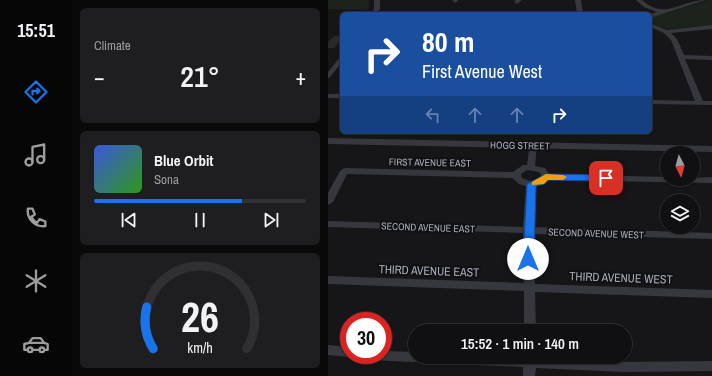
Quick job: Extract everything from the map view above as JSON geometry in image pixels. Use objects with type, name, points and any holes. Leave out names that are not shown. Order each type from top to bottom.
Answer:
[{"type":"street","points":[[375,12],[377,7],[377,0]]},
{"type":"street","points":[[578,0],[580,12]]},
{"type":"street","points":[[639,0],[646,6],[662,12]]},
{"type":"street","points":[[652,15],[703,0]]},
{"type":"street","points":[[652,26],[666,32],[674,39],[700,103]]},
{"type":"street","points":[[666,32],[712,26]]},
{"type":"street","points":[[681,57],[712,58]]},
{"type":"street","points":[[328,76],[340,61]]},
{"type":"street","points":[[328,96],[340,96]]},
{"type":"street","points":[[652,102],[712,103]]},
{"type":"street","name":"HOGG STREET","points":[[328,141],[712,149]]},
{"type":"street","points":[[531,167],[533,145]]},
{"type":"street","points":[[546,177],[542,170],[531,167],[519,170],[516,175],[520,181],[531,184],[541,182],[546,177],[712,180]]},
{"type":"street","name":"FIRST AVENUE EAST","points":[[328,202],[344,171],[516,175]]},
{"type":"street","points":[[530,324],[531,304],[529,288],[528,230],[531,184]]},
{"type":"street","name":"SECOND AVENUE EAST","points":[[328,224],[528,230]]},
{"type":"street","name":"SECOND AVENUE WEST","points":[[528,230],[712,236]]},
{"type":"street","name":"THIRD AVENUE EAST","points":[[328,280],[529,288]]},
{"type":"street","name":"THIRD AVENUE WEST","points":[[529,288],[712,294]]},
{"type":"street","points":[[328,350],[340,351]]},
{"type":"street","points":[[392,357],[529,366],[712,366]]},
{"type":"shaded area","points":[[328,0],[369,0],[368,10],[328,9]]},
{"type":"shaded area","points":[[712,0],[712,25],[668,29],[652,24],[652,17]]},
{"type":"building","points":[[334,36],[340,36],[340,40],[334,48],[328,48],[328,42]]},
{"type":"slow traffic","points":[[535,184],[541,182],[546,177],[563,177]]},
{"type":"route","points":[[528,259],[531,184],[541,182],[546,177],[606,178]]}]
